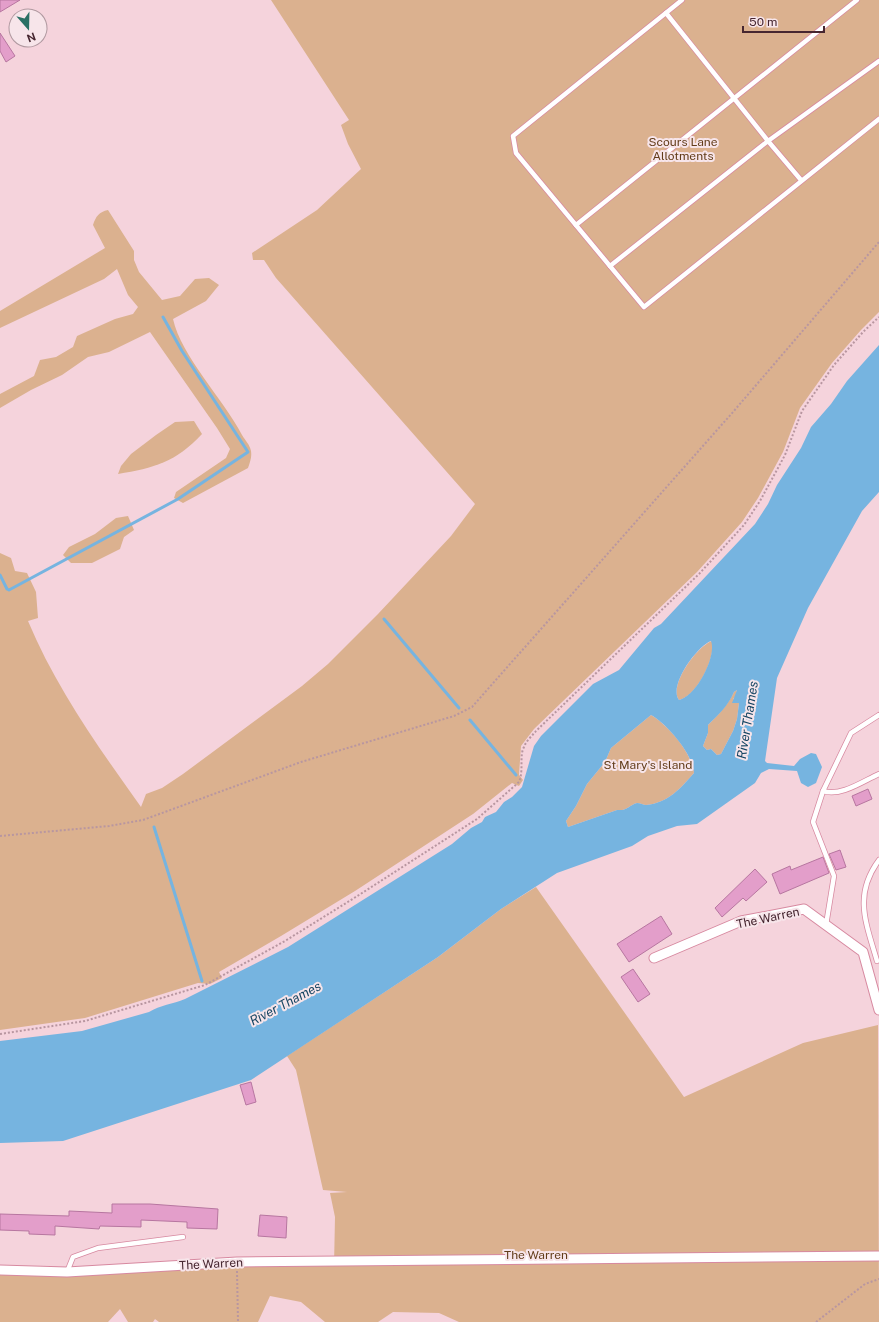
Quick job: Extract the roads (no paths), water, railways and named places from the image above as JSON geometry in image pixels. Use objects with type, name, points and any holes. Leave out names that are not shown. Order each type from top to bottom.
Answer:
[{"type":"street","name":"The Warren","points":[[654,958],[741,921],[804,909],[863,952],[879,1010]]},
{"type":"street","name":"The Warren","points":[[0,1270],[67,1272],[237,1262],[879,1256]]},
{"type":"lane","points":[[682,0],[513,136],[516,153],[644,307],[879,119]]},
{"type":"lane","points":[[576,225],[857,0]]},
{"type":"lane","points":[[666,13],[801,180]]},
{"type":"lane","points":[[610,266],[768,141],[879,61]]},
{"type":"lane","points":[[826,925],[834,876],[813,822],[823,791],[851,733],[879,715]]},
{"type":"lane","points":[[823,791],[830,793],[841,792],[879,774]]},
{"type":"lane","points":[[867,965],[878,960],[868,931],[862,899],[872,870],[879,860]]},
{"type":"lane","points":[[67,1272],[73,1258],[98,1248],[183,1237]]},
{"type":"water","name":"River Thames","points":[[879,345],[879,492],[862,511],[808,608],[777,678],[765,761],[767,763],[794,766],[800,759],[811,753],[816,754],[822,767],[816,783],[808,787],[801,783],[797,771],[769,769],[761,773],[755,783],[697,824],[677,826],[648,836],[632,846],[557,873],[501,909],[438,957],[251,1080],[63,1141],[0,1143],[0,1041],[82,1031],[149,1012],[185,999],[288,947],[452,844],[471,828],[482,822],[485,817],[496,812],[504,802],[512,797],[522,787],[534,746],[541,736],[593,684],[619,670],[654,628],[661,624],[755,524],[768,504],[777,485],[801,448],[811,427],[831,404],[847,381]],"holes":[[[711,641],[711,656],[704,675],[692,692],[679,700],[677,686],[681,676],[692,658],[705,644]],[[737,690],[732,703],[739,703],[737,719],[733,731],[721,754],[717,755],[711,749],[707,750],[703,746],[708,733],[708,725],[726,706],[734,692]],[[651,715],[664,725],[678,740],[693,765],[694,773],[679,789],[661,801],[646,805],[637,803],[624,810],[617,810],[568,827],[566,821],[576,806],[587,784],[605,762],[611,748]]]},
{"type":"waterway","points":[[0,575],[7,589],[9,590],[178,499],[248,452],[182,351],[163,317]]},
{"type":"waterway","points":[[384,619],[459,708]]},
{"type":"waterway","points":[[470,720],[516,775]]},
{"type":"waterway","points":[[154,827],[202,981]]},
{"type":"park label","name":"Scours Lane Allotments","points":[[683,149]]},
{"type":"park label","name":"St Mary's Island","points":[[648,765]]}]
